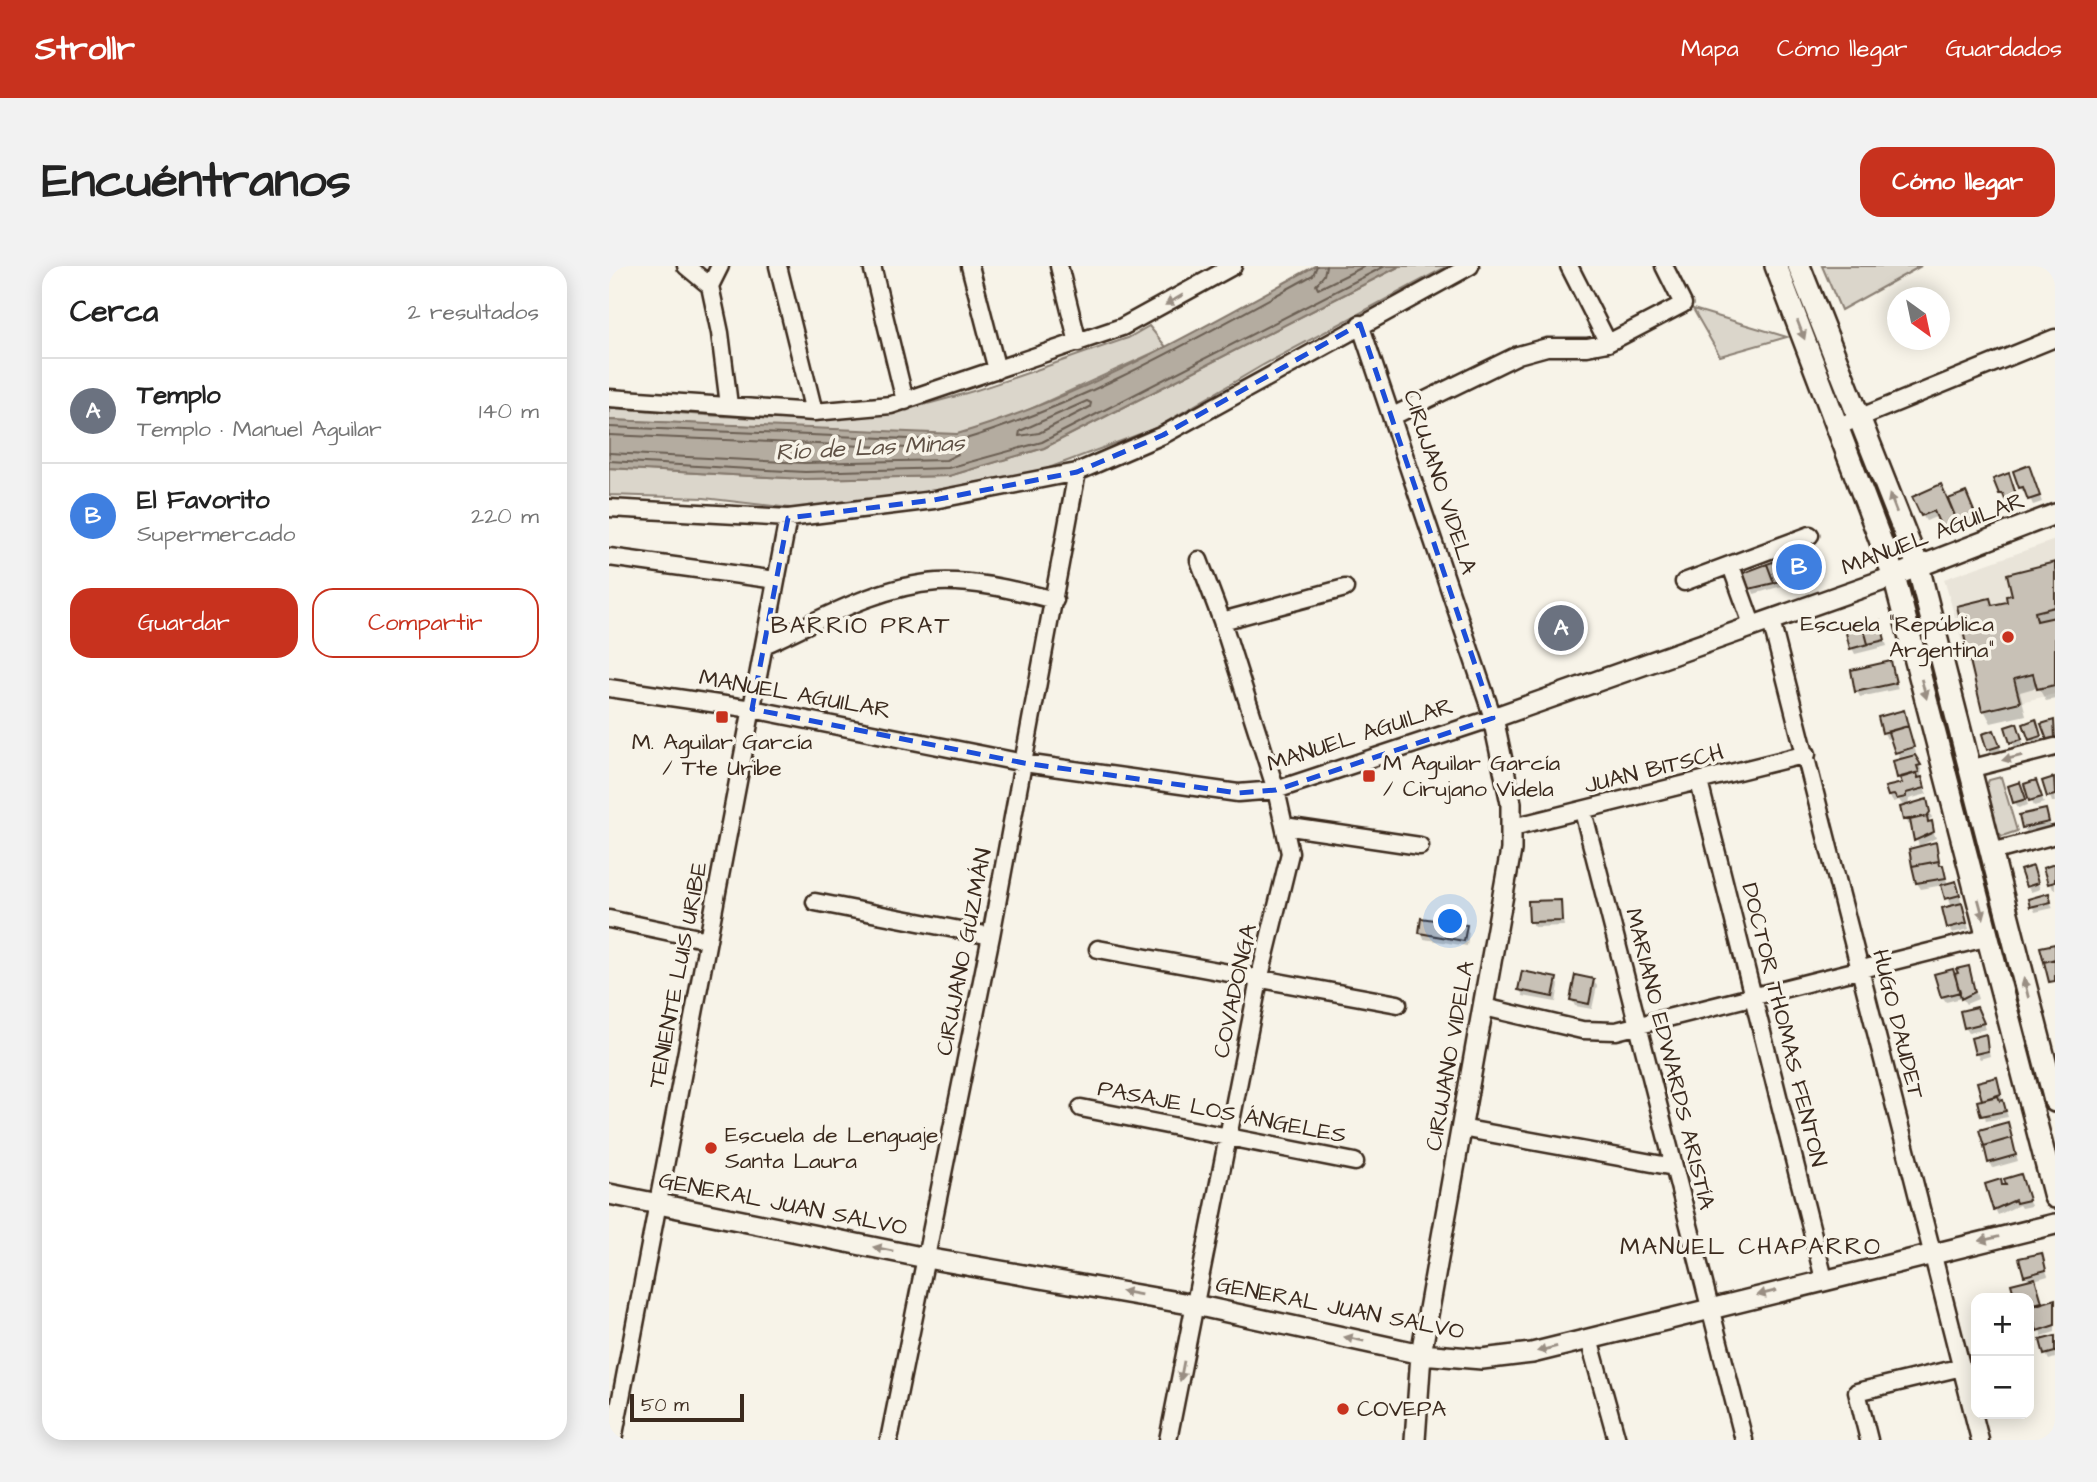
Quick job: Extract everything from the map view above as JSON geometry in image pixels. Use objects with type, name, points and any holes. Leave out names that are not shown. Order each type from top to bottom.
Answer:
[{"type":"main road","points":[[1776,266],[1894,576],[2055,1197]]},
{"type":"main road","points":[[1799,266],[1918,566],[1969,769],[2051,1069],[2055,1101]]},
{"type":"street","points":[[686,266],[710,286],[720,333],[729,405]]},
{"type":"street","points":[[710,286],[720,266]]},
{"type":"street","points":[[778,266],[814,412]]},
{"type":"street","points":[[872,266],[905,401]]},
{"type":"street","points":[[969,266],[996,370]]},
{"type":"street","points":[[1059,266],[1078,343]]},
{"type":"street","points":[[609,398],[814,412],[905,401],[1078,343],[1151,313],[1233,266]]},
{"type":"street","points":[[609,508],[788,518],[934,500],[1077,472],[1163,435],[1360,324],[1470,266]]},
{"type":"street","points":[[1569,266],[1608,343]]},
{"type":"street","points":[[1393,416],[1528,351],[1608,343],[1683,304],[1664,266]]},
{"type":"street","name":"CIRUJANO VIDELA","points":[[1360,324],[1493,718],[1513,827],[1509,867],[1421,1353],[1415,1440]]},
{"type":"street","points":[[1839,426],[2055,338]]},
{"type":"street","name":"CIRUJANO GUZMÁN","points":[[889,1440],[991,936],[1077,472]]},
{"type":"street","name":"MANUEL AGUILAR","points":[[609,688],[752,709],[1024,763],[1238,793],[1276,790],[1762,624],[2055,514]]},
{"type":"street","name":"TENIENTE LUIS URIBE","points":[[613,1440],[788,518]]},
{"type":"street","points":[[1684,582],[1810,535]]},
{"type":"street","points":[[609,556],[776,580]]},
{"type":"street","name":"COVADONGA","points":[[1168,1440],[1259,980],[1290,853],[1276,790],[1222,621],[1199,560]]},
{"type":"street","name":"HUGO DAUDET","points":[[1731,566],[1762,624],[1807,754],[1980,1440]]},
{"type":"street","points":[[764,645],[891,591],[937,582],[999,587],[1055,600]]},
{"type":"street","points":[[1222,621],[1345,588]]},
{"type":"street","points":[[1969,769],[2055,747]]},
{"type":"street","name":"JUAN BITSCH","points":[[1513,827],[1807,754]]},
{"type":"street","name":"DOCTOR THOMAS FENTON","points":[[1699,782],[1755,995],[1824,1279]]},
{"type":"street","name":"MARIANO EDWARDS ARISTÍA","points":[[1583,811],[1744,1440]]},
{"type":"street","points":[[1284,826],[1420,846]]},
{"type":"street","points":[[1992,852],[2055,835]]},
{"type":"street","points":[[815,902],[991,936]]},
{"type":"street","points":[[609,919],[708,940]]},
{"type":"street","points":[[1484,1007],[1595,1032],[1637,1025],[1989,937]]},
{"type":"street","points":[[1098,949],[1398,1004]]},
{"type":"street","name":"PASAJE LOS ÁNGELES","points":[[1081,1108],[1355,1162]]},
{"type":"street","points":[[1461,1128],[1674,1167]]},
{"type":"street","name":"GENERAL JUAN SALVO","points":[[609,1194],[926,1258],[1195,1304],[1421,1353],[1497,1358],[1589,1339],[1710,1306],[2055,1224]]},
{"type":"street","points":[[1589,1339],[1617,1440]]},
{"type":"street","points":[[1869,1440],[1857,1392],[1962,1367]]},
{"type":"highlighted area","points":[[1360,324],[1493,718],[1276,790],[1238,793],[1024,763],[752,709],[788,518],[934,500],[1077,472],[1163,435]]},
{"type":"shaded area","points":[[1400,266],[1448,266],[1263,365],[1156,428],[1046,469],[965,488],[840,507],[798,509],[704,498],[609,495],[609,468],[805,479],[949,476],[1044,448]]},
{"type":"shaded area","points":[[1822,266],[1921,266],[1841,310]]},
{"type":"shaded area","points":[[1693,309],[1787,337],[1720,356]]},
{"type":"shaded area","points":[[1149,326],[1166,347],[1011,418],[957,435],[609,420],[609,408],[786,419],[857,417],[890,412],[920,406],[1010,379],[1128,338]]},
{"type":"shaded area","name":"Escuela \"República Argentina\"","points":[[2055,540],[2055,694],[1982,711],[1944,579]]},
{"type":"shaded area","points":[[2001,777],[2017,831],[2002,836],[1993,825],[1986,794],[1989,780]]},
{"type":"water","name":"Río de Las Minas","points":[[1315,266],[1400,266],[1044,448],[949,476],[805,479],[609,468],[609,420],[957,434],[1050,401],[1141,360]]},
{"type":"building","points":[[2029,465],[2040,496],[2028,500],[2023,487],[2019,488],[2013,471]]},
{"type":"building","points":[[2009,473],[2017,498],[2006,502],[2003,494],[1999,494],[1993,479]]},
{"type":"building","points":[[1941,484],[1958,523],[1942,530],[1934,511],[1921,516],[1912,497]]},
{"type":"building","points":[[1966,492],[1976,516],[1958,523],[1948,499]]},
{"type":"building","points":[[1804,551],[1812,577],[1795,583],[1786,557]]},
{"type":"building","points":[[1786,557],[1795,583],[1788,585],[1785,578],[1774,583],[1767,564]]},
{"type":"building","name":"Escuela \"República Argentina\"","points":[[2055,562],[2055,607],[2035,612],[2037,621],[2055,617],[2055,685],[2037,689],[2033,674],[2014,679],[2020,702],[1982,711],[1957,606],[1990,598],[1992,605],[2007,602],[2006,596],[2012,595],[2007,574]]},
{"type":"building","points":[[1767,564],[1774,583],[1749,589],[1743,573]]},
{"type":"building","points":[[1880,620],[1885,640],[1868,644],[1864,629],[1869,628],[1868,624]]},
{"type":"building","points":[[1857,625],[1859,631],[1864,629],[1868,644],[1850,649],[1845,629]]},
{"type":"building","points":[[1891,661],[1896,683],[1855,692],[1851,670]]},
{"type":"building","points":[[1904,710],[1908,726],[1882,733],[1878,717]]},
{"type":"building","points":[[2036,719],[2041,736],[2029,740],[2023,724]]},
{"type":"building","points":[[2054,720],[2055,738],[2047,740],[2041,724]]},
{"type":"building","points":[[2017,723],[2022,739],[2010,743],[2005,727]]},
{"type":"building","points":[[1908,726],[1914,747],[1895,753],[1888,732]]},
{"type":"building","points":[[1994,730],[2000,746],[1987,750],[1982,734]]},
{"type":"building","points":[[1915,755],[1921,765],[1917,766],[1919,772],[1897,778],[1893,761]]},
{"type":"building","points":[[1917,773],[1918,778],[1922,777],[1925,788],[1906,793],[1906,797],[1897,799],[1894,795],[1888,796],[1885,787],[1902,783],[1900,778]]},
{"type":"building","points":[[2054,777],[2055,795],[2047,797],[2042,781]]},
{"type":"building","points":[[2036,780],[2042,797],[2029,801],[2024,784]]},
{"type":"building","points":[[2020,782],[2026,799],[2013,803],[2008,786]]},
{"type":"building","points":[[1927,799],[1930,812],[1927,816],[1903,820],[1900,807]]},
{"type":"building","points":[[2046,809],[2049,822],[2022,828],[2019,815]]},
{"type":"building","points":[[1927,816],[1928,822],[1932,821],[1934,832],[1914,841],[1910,820]]},
{"type":"building","points":[[1936,842],[1939,861],[1912,866],[1909,849]]},
{"type":"building","points":[[1939,861],[1940,865],[1943,865],[1946,878],[1916,883],[1912,866]]},
{"type":"building","points":[[2055,864],[2055,882],[2048,884],[2043,868]]},
{"type":"building","points":[[2033,866],[2038,883],[2026,887],[2020,870]]},
{"type":"building","points":[[1956,881],[1960,895],[1945,899],[1941,885]]},
{"type":"building","points":[[2049,893],[2051,902],[2030,907],[2028,899]]},
{"type":"building","points":[[1561,900],[1562,921],[1529,922],[1528,901]]},
{"type":"building","points":[[1962,903],[1967,923],[1947,928],[1942,908]]},
{"type":"building","points":[[1421,918],[1467,925],[1464,941],[1419,933]]},
{"type":"building","points":[[2055,944],[2055,959],[2044,962],[2040,947]]},
{"type":"building","points":[[2055,959],[2055,981],[2049,982],[2044,962]]},
{"type":"building","points":[[1969,966],[1975,992],[1961,999],[1956,969]]},
{"type":"building","points":[[1953,969],[1960,992],[1941,997],[1934,974]]},
{"type":"building","points":[[1522,971],[1557,978],[1553,997],[1518,990]]},
{"type":"building","points":[[1575,975],[1594,979],[1589,1004],[1570,1000]]},
{"type":"building","points":[[1977,1007],[1984,1023],[1964,1028],[1960,1011]]},
{"type":"building","points":[[1986,1034],[1988,1051],[1975,1054],[1971,1038]]},
{"type":"building","points":[[1997,1077],[2001,1094],[1982,1100],[1977,1082]]},
{"type":"building","points":[[1998,1096],[2000,1101],[2003,1100],[2006,1111],[1981,1116],[1977,1101]]},
{"type":"building","points":[[2008,1122],[2012,1138],[1984,1146],[1979,1130]]},
{"type":"building","points":[[2012,1138],[2016,1155],[1988,1163],[1984,1146]]},
{"type":"building","points":[[2021,1174],[2029,1200],[2016,1203],[2015,1200],[1993,1210],[1985,1184],[2001,1179],[2002,1185],[2006,1185],[2004,1179]]},
{"type":"building","points":[[2042,1253],[2046,1270],[2024,1276],[2019,1258]]},
{"type":"building","points":[[2035,1278],[2042,1302],[2034,1304],[2034,1293],[2014,1293],[2011,1284]]},
{"type":"building","points":[[2055,1299],[2055,1325],[2037,1331],[2034,1306]]},
{"type":"building","points":[[2055,1336],[2055,1352],[2044,1355],[2040,1340]]},
{"type":"place","name":"El Favorito","points":[[1799,567]]},
{"type":"place","name":"Templo","points":[[1561,628]]},
{"type":"place","name":"Escuela \"República Argentina\"","points":[[2008,637]]},
{"type":"place","name":"M. Aguilar García / Tte Uribe","points":[[722,717]]},
{"type":"place","name":"M Aguilar García / Cirujano Videla","points":[[1369,776]]},
{"type":"place","name":"Escuela de Lenguaje Santa Laura","points":[[711,1148]]},
{"type":"place","name":"COVEPA","points":[[1343,1409]]},
{"type":"district","name":"BARRIO PRAT","points":[[861,626]]},
{"type":"district","name":"MANUEL CHAPARRO","points":[[1751,1247]]}]
